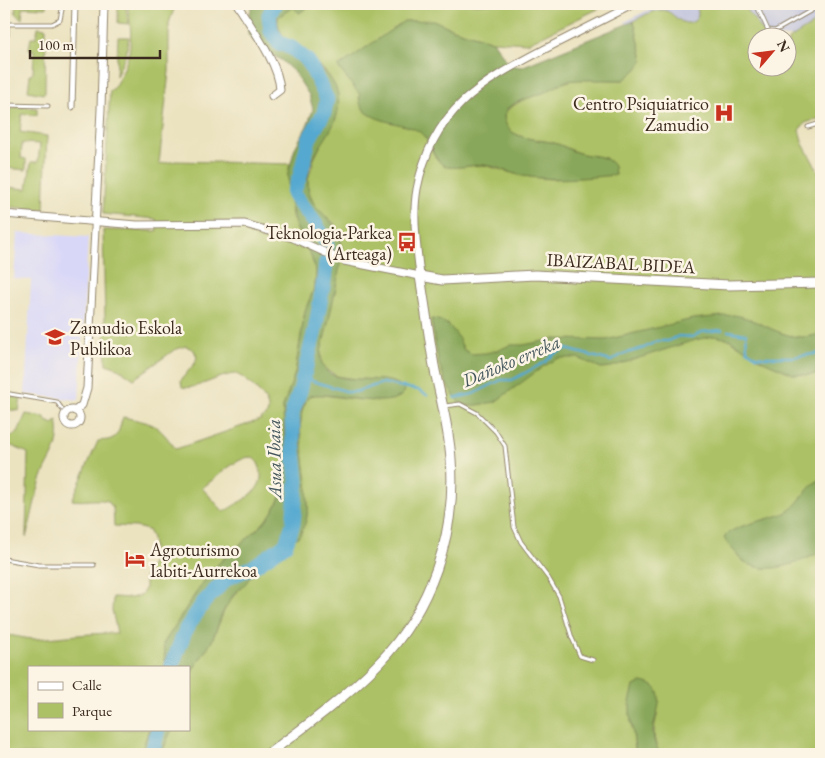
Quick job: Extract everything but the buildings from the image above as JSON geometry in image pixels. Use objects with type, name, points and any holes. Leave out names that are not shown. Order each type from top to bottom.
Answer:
[{"type":"street","points":[[4,4],[8,24],[4,35]]},
{"type":"street","points":[[72,107],[75,4]]},
{"type":"street","points":[[75,410],[82,405],[87,388],[102,108],[104,4]]},
{"type":"street","points":[[237,4],[274,66],[280,90],[272,96]]},
{"type":"street","points":[[268,754],[360,681],[380,662],[407,628],[429,589],[443,550],[452,501],[451,458],[420,276],[415,226],[417,191],[422,169],[432,142],[454,110],[489,80],[634,4]]},
{"type":"street","points":[[4,214],[137,225],[245,224],[293,238],[344,261],[420,276]]},
{"type":"street","name":"IBAIZABAL BIDEA","points":[[420,276],[442,280],[536,275],[729,285],[821,283]]},
{"type":"lane","points":[[8,24],[52,24],[60,20],[63,4]]},
{"type":"lane","points":[[756,4],[768,30],[775,31],[812,10]]},
{"type":"lane","points":[[4,105],[48,106]]},
{"type":"lane","points":[[808,127],[821,124]]},
{"type":"lane","points":[[4,393],[57,402],[62,409]]},
{"type":"lane","points":[[442,406],[460,404],[477,413],[496,432],[505,446],[514,527],[521,542],[549,579],[559,596],[572,638],[580,656],[593,660]]},
{"type":"lane","points":[[4,559],[39,565],[94,565]]},
{"type":"shaded area","points":[[660,4],[821,4],[821,38],[798,37],[798,28],[748,28],[748,35],[664,32],[624,22]]},
{"type":"shaded area","name":"Zamudio Eskola Publikoa","points":[[17,233],[88,237],[79,400],[25,394],[31,280],[14,279]]},
{"type":"green space","points":[[15,4],[46,4],[46,8],[23,7],[22,19],[16,14]]},
{"type":"green space","points":[[118,4],[125,4],[129,24],[118,23]]},
{"type":"green space","points":[[127,4],[176,4],[169,23],[169,71],[159,164],[176,161],[290,164],[288,173],[292,216],[316,271],[315,286],[305,311],[295,373],[283,407],[286,477],[275,508],[256,530],[212,571],[163,644],[165,653],[164,666],[28,666],[28,730],[149,730],[141,754],[4,754],[4,635],[35,639],[117,633],[112,610],[113,597],[131,598],[141,595],[145,589],[145,575],[152,564],[154,556],[152,538],[148,530],[136,527],[114,526],[113,508],[108,501],[72,500],[98,441],[114,437],[118,433],[123,417],[149,423],[159,429],[176,449],[260,420],[268,412],[267,404],[260,394],[250,383],[236,374],[194,387],[182,387],[181,380],[195,363],[197,357],[194,350],[186,346],[174,350],[134,379],[118,368],[106,364],[103,230],[157,231],[156,219],[103,214],[110,90],[112,90],[124,69],[130,49]],"holes":[[[250,457],[256,461],[260,468],[260,483],[251,494],[224,512],[202,488],[238,461]]]},
{"type":"green space","points":[[253,4],[312,4],[299,13],[293,7],[278,17],[279,28],[284,37],[293,46],[332,80],[337,91],[339,104],[337,116],[314,157],[308,179],[308,189],[311,198],[336,228],[340,236],[341,245],[341,258],[335,292],[321,352],[323,366],[331,374],[342,378],[386,380],[397,384],[405,391],[398,398],[387,401],[327,395],[308,397],[302,410],[300,429],[307,483],[308,509],[306,521],[300,535],[258,567],[245,584],[234,594],[223,612],[211,643],[190,674],[190,666],[164,666],[165,653],[163,644],[212,571],[266,520],[275,508],[281,494],[286,477],[283,407],[295,373],[305,311],[315,286],[316,271],[311,256],[295,225],[288,192],[288,173],[295,148],[308,124],[313,109],[309,95],[294,72],[281,60],[270,54],[264,54],[262,49],[248,35],[249,16]]},
{"type":"green space","points":[[312,4],[608,4],[528,43],[493,41],[453,29],[433,20],[360,95],[359,99],[418,130],[426,138],[441,162],[448,167],[484,165],[522,176],[551,179],[615,175],[606,158],[582,154],[557,144],[530,139],[513,133],[504,122],[505,113],[526,98],[548,88],[574,80],[624,80],[642,55],[634,21],[652,12],[663,10],[685,23],[689,23],[697,18],[696,4],[743,4],[760,28],[748,28],[748,78],[798,78],[798,34],[821,19],[821,118],[805,123],[799,130],[803,144],[821,176],[821,754],[660,754],[654,734],[658,713],[630,714],[636,754],[161,754],[172,730],[190,730],[190,674],[211,643],[227,604],[258,567],[300,535],[306,521],[308,509],[307,483],[300,429],[302,410],[308,397],[316,394],[360,400],[379,380],[337,376],[327,370],[321,362],[321,352],[342,247],[334,223],[320,213],[314,205],[308,189],[308,179],[314,159],[337,112],[338,94],[324,70],[281,35],[277,27],[278,17],[293,7],[299,13]]},
{"type":"green space","points":[[433,20],[453,29],[493,41],[509,65],[521,67],[634,21],[643,60],[637,69],[624,80],[567,81],[543,93],[517,102],[507,109],[504,116],[510,130],[523,137],[547,141],[579,153],[607,159],[614,166],[615,175],[559,179],[536,178],[484,165],[447,167],[438,161],[427,140],[418,131],[378,119],[364,110],[360,103],[360,95],[338,67],[404,21]]},
{"type":"green space","points":[[38,27],[46,28],[45,92],[43,94],[28,91],[30,75],[33,73],[34,50],[29,49],[31,37],[36,37]]},
{"type":"green space","points":[[118,37],[129,37],[126,54],[116,76]]},
{"type":"green space","points":[[17,107],[37,108],[37,115],[22,114],[20,132],[47,136],[44,210],[8,206],[7,187],[27,189],[31,162],[38,162],[40,144],[22,143],[21,158],[26,159],[26,170],[7,168],[10,109]]},
{"type":"green space","points":[[734,315],[787,335],[798,337],[821,333],[821,374],[793,374],[763,361],[729,339],[714,336],[695,340],[611,367],[601,368],[578,358],[559,358],[544,366],[495,402],[471,406],[460,404],[447,385],[439,364],[431,319],[448,325],[459,339],[464,350],[472,354],[499,350],[510,345],[524,345],[554,339],[606,340],[693,319]]},
{"type":"green space","points":[[4,395],[21,398],[19,411],[4,409]]},
{"type":"green space","points":[[26,414],[45,417],[46,421],[54,424],[57,420],[58,439],[54,453],[40,483],[26,537],[28,453],[7,444],[10,437],[18,432]]},
{"type":"green space","points":[[821,479],[821,552],[782,567],[762,568],[752,566],[743,561],[726,541],[724,537],[735,529],[778,516],[790,510],[811,486]]},
{"type":"green space","points":[[642,682],[651,685],[657,690],[659,695],[653,731],[655,743],[660,754],[636,754],[630,702],[634,686]]},
{"type":"green space","points":[[149,730],[172,730],[161,754],[141,754]]},
{"type":"waterway","name":"Asua Ibaia","points":[[275,4],[269,15],[271,31],[279,43],[292,48],[308,61],[327,99],[324,113],[309,139],[300,176],[293,193],[316,225],[327,246]]},
{"type":"waterway","name":"Asua Ibaia","points":[[171,666],[186,629],[204,602],[227,578],[253,567],[286,544],[293,524],[297,481],[292,413],[300,391],[315,330],[326,262]]},
{"type":"waterway","name":"Dañoko erreka","points":[[455,398],[473,394],[501,380],[512,380],[545,362],[554,354],[566,349],[611,361],[623,354],[644,348],[657,341],[668,341],[679,336],[692,337],[702,332],[722,330]]},
{"type":"waterway","name":"Dañoko erreka","points":[[728,331],[746,334],[747,350],[756,356],[793,357],[821,353]]},
{"type":"waterway","name":"Dañoko erreka","points":[[305,371],[312,381],[349,392],[355,392],[383,383],[418,390],[427,395]]},
{"type":"waterway","name":"Asua Ibaia","points":[[152,754],[158,730]]},
{"type":"place","name":"Centro Psiquiatrico Zamudio","points":[[724,113]]},
{"type":"place","name":"Teknologia-Parkea (Arteaga)","points":[[407,242]]},
{"type":"place","name":"Zamudio Eskola Publikoa","points":[[55,337]]},
{"type":"place","name":"Agroturismo Iabiti-Aurrekoa","points":[[135,559]]}]
